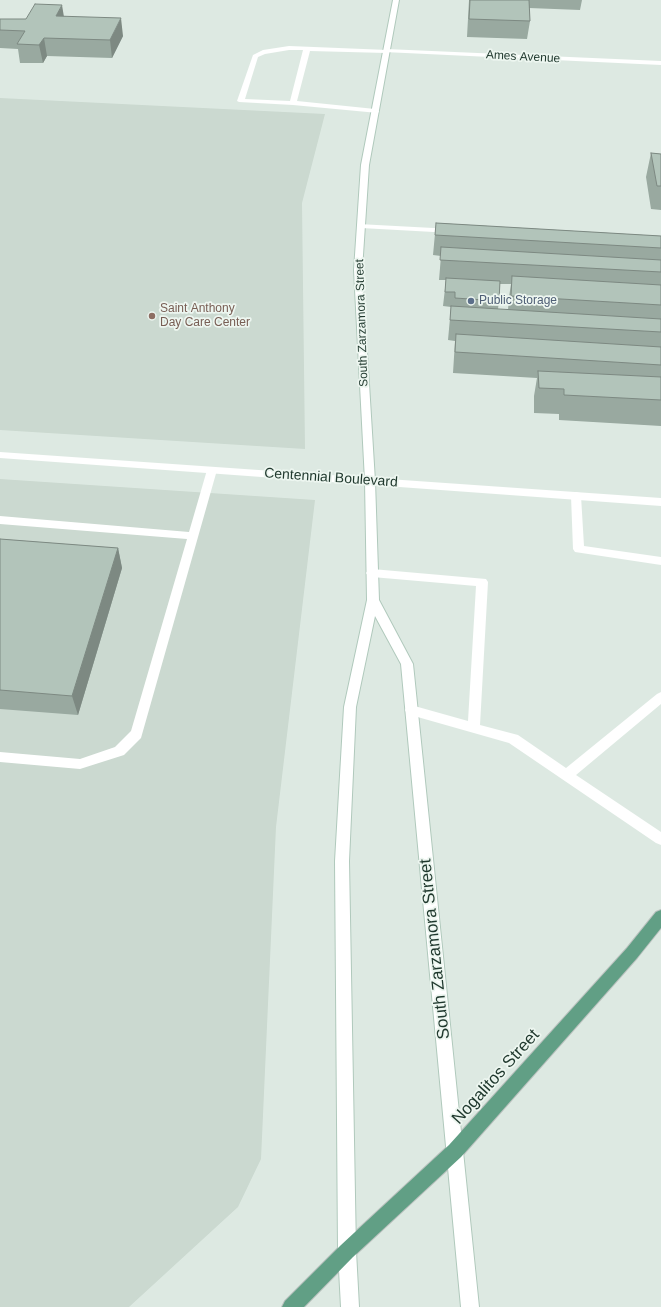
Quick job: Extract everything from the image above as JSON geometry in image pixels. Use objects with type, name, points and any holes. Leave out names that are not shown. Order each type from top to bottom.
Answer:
[{"type":"main road","name":"South Zarzamora Street","points":[[350,1307],[347,1251],[342,860],[350,707],[373,600],[370,481],[358,270],[365,165],[396,0]]},
{"type":"main road","name":"Ames Avenue","points":[[293,104],[241,101],[255,56],[263,52],[276,50],[306,49],[386,51],[661,64]]},
{"type":"main road","points":[[306,49],[293,104],[375,111]]},
{"type":"main road","points":[[361,226],[464,232]]},
{"type":"main road","name":"Centennial Boulevard","points":[[0,455],[661,502]]},
{"type":"main road","points":[[0,756],[80,764],[119,751],[137,734],[212,470]]},
{"type":"main road","points":[[576,496],[579,549],[661,561]]},
{"type":"main road","points":[[0,520],[194,536]]},
{"type":"main road","points":[[372,573],[482,582],[474,728]]},
{"type":"main road","name":"South Zarzamora Street","points":[[373,600],[407,664],[456,1151],[470,1307]]},
{"type":"main road","points":[[567,775],[661,697]]},
{"type":"main road","points":[[412,710],[513,739],[661,839]]},
{"type":"main road","name":"Nogalitos Street","points":[[291,1307],[347,1251],[456,1151],[632,953],[661,917]]},
{"type":"shaded area","name":"Saint Anthony Day Care Center","points":[[0,98],[325,114],[302,203],[305,449],[0,430]]},
{"type":"shaded area","points":[[0,479],[315,500],[276,827],[261,1159],[238,1207],[129,1307],[0,1307]]},
{"type":"building","points":[[470,0],[529,0],[530,21],[469,19]]},
{"type":"building","points":[[35,4],[62,5],[56,16],[121,18],[110,40],[44,38],[39,45],[17,44],[25,31],[0,30],[0,19],[26,19]]},
{"type":"building","points":[[651,153],[661,154],[661,186],[657,186]]},
{"type":"building","points":[[436,223],[661,236],[661,248],[435,235]]},
{"type":"building","points":[[441,247],[661,260],[661,272],[440,260]]},
{"type":"building","points":[[512,276],[661,285],[661,305],[511,296]]},
{"type":"building","points":[[446,278],[500,281],[499,301],[455,298],[455,292],[445,292]]},
{"type":"building","points":[[451,306],[661,319],[661,332],[450,320]]},
{"type":"building","points":[[456,334],[661,347],[661,365],[455,352]]},
{"type":"building","points":[[538,371],[661,377],[661,400],[564,395],[564,389],[539,388]]},
{"type":"building","points":[[0,539],[118,548],[72,696],[0,690]]},
{"type":"place","name":"Public Storage","points":[[471,301]]},
{"type":"place","name":"Saint Anthony Day Care Center","points":[[152,316]]}]
